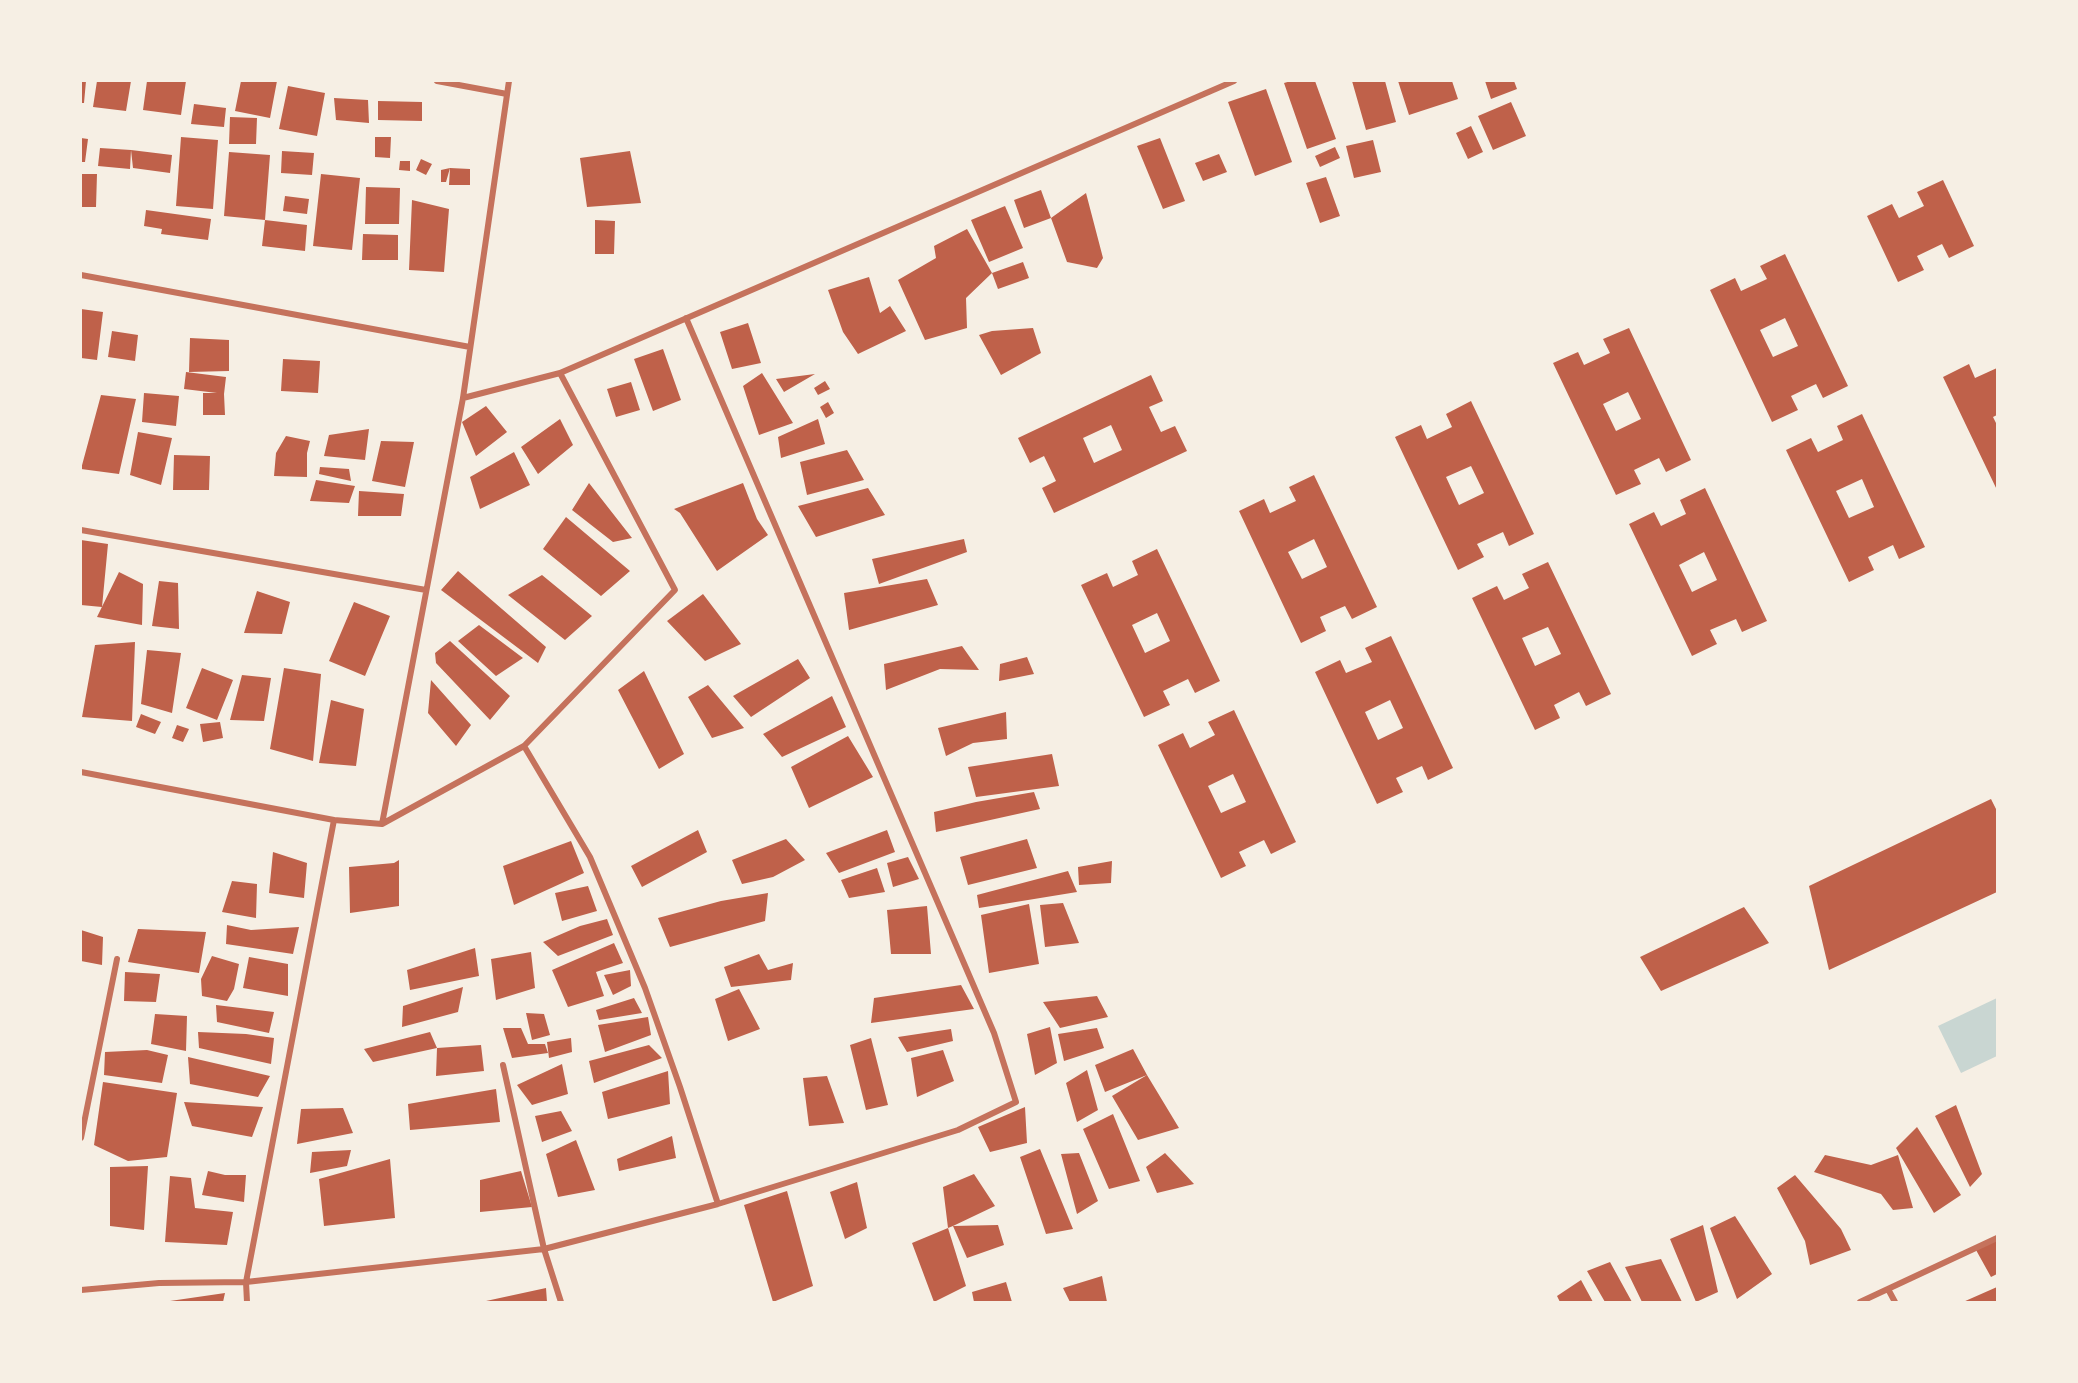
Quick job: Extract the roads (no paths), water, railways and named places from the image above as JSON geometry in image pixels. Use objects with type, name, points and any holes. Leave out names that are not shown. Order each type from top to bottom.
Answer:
[{"type":"street","points":[[437,81],[507,94]]},
{"type":"street","points":[[382,824],[463,398],[509,81]]},
{"type":"street","points":[[463,398],[560,373],[1234,81]]},
{"type":"street","points":[[81,275],[470,347]]},
{"type":"street","points":[[81,1290],[159,1283],[246,1282],[544,1249],[718,1204],[958,1130],[1016,1102],[994,1033],[686,318]]},
{"type":"street","points":[[81,772],[334,820],[382,824],[524,746],[675,590],[560,373]]},
{"type":"street","points":[[81,530],[426,590]]},
{"type":"street","points":[[524,746],[590,857],[645,988],[718,1204]]},
{"type":"street","points":[[247,1302],[246,1282],[334,820]]},
{"type":"street","points":[[81,1138],[117,959]]},
{"type":"street","points":[[503,1065],[544,1249],[561,1302]]},
{"type":"street","points":[[1860,1302],[1997,1238]]},
{"type":"street","points":[[1888,1289],[1895,1302]]}]
